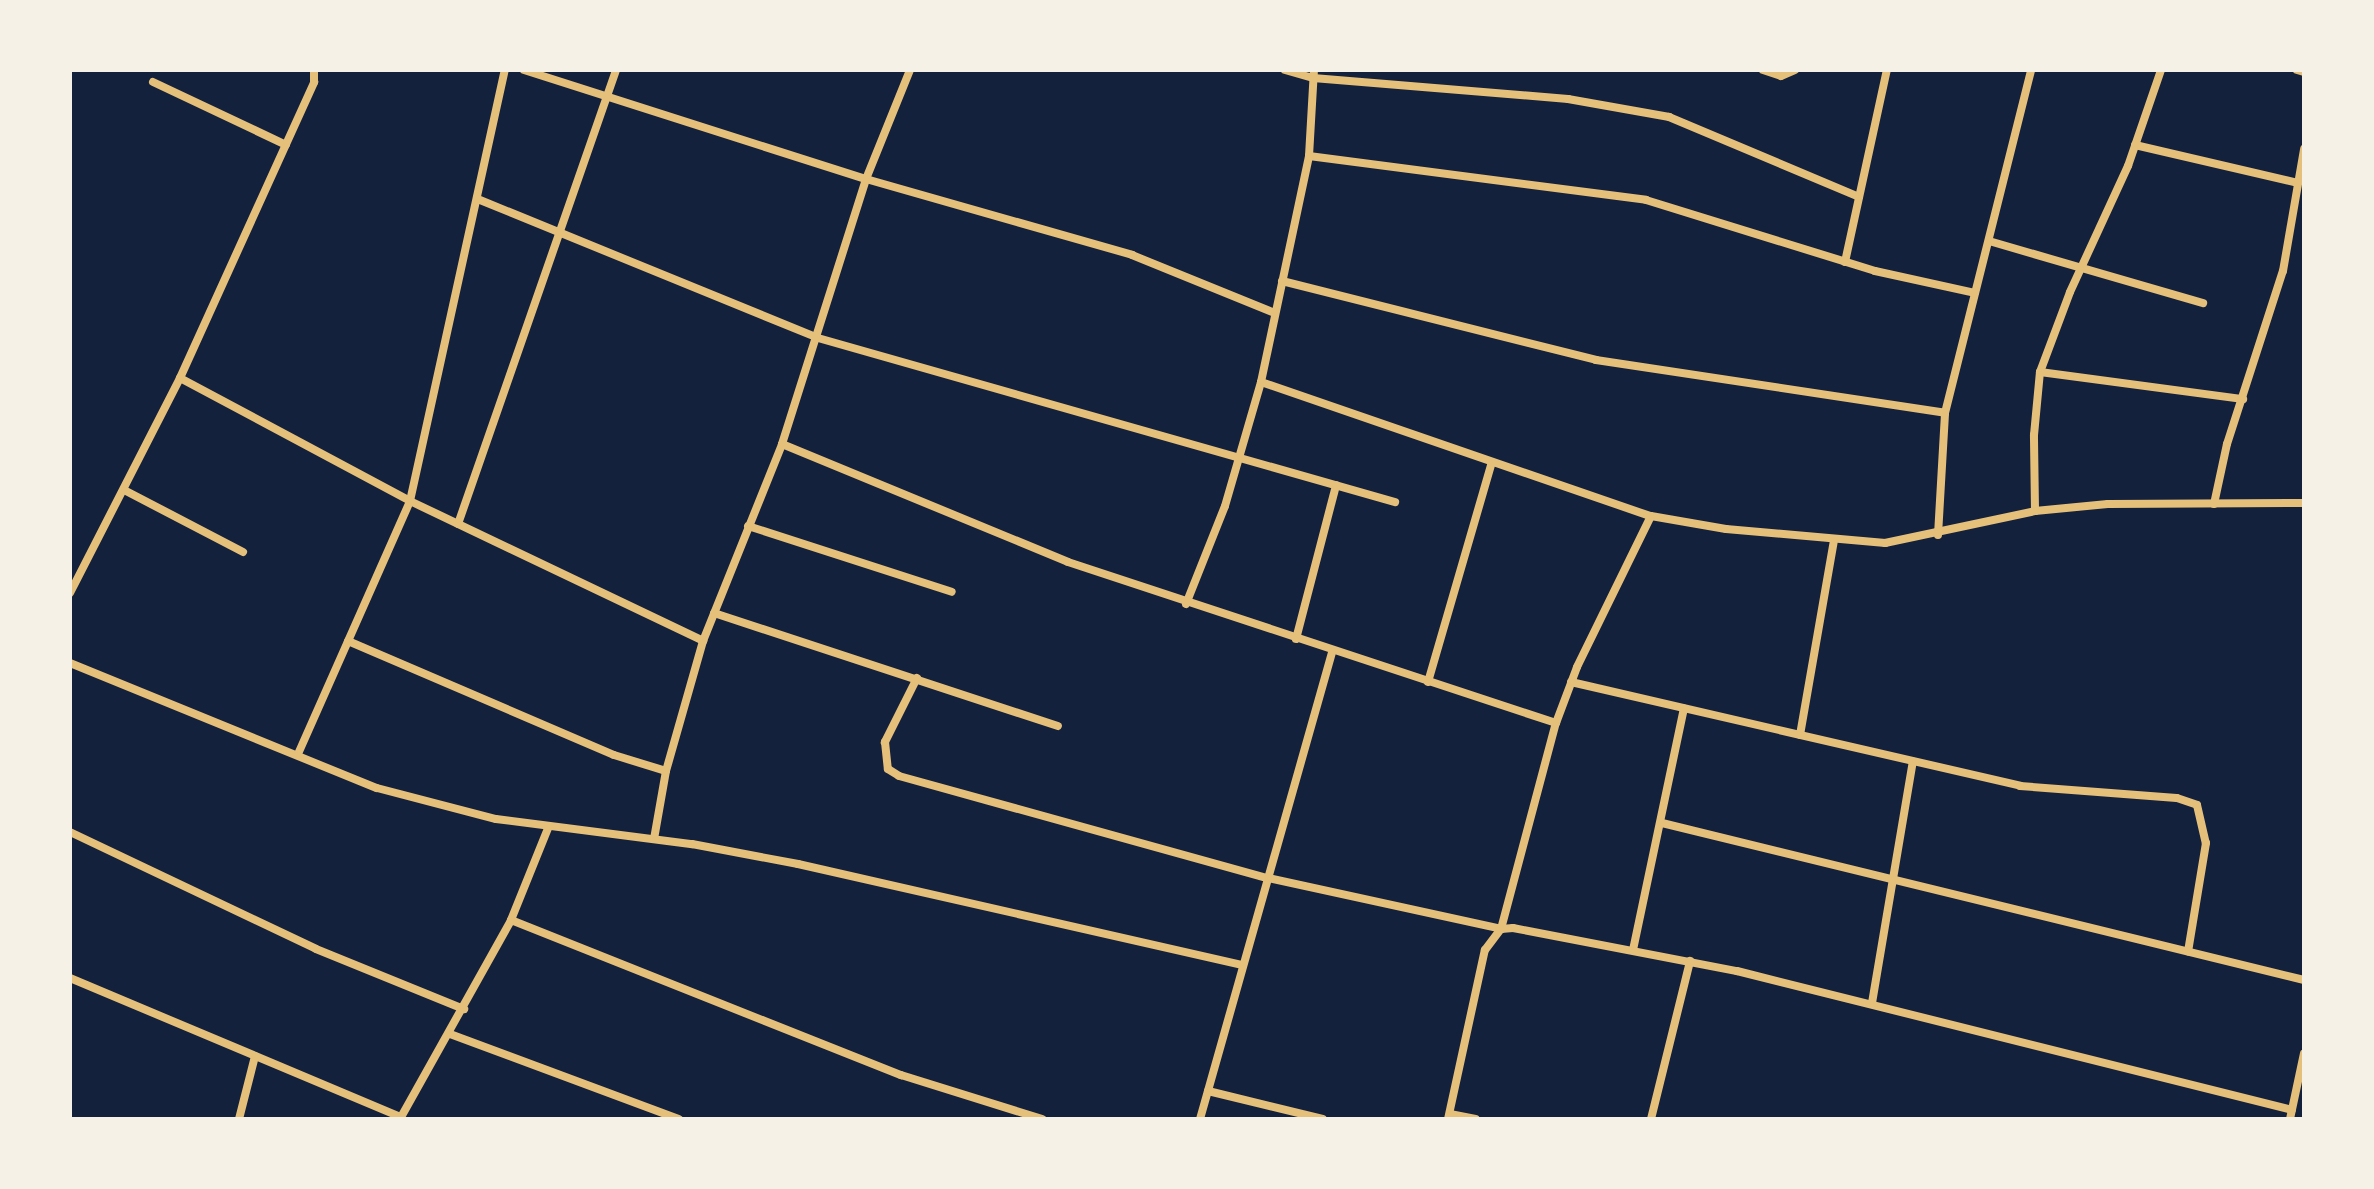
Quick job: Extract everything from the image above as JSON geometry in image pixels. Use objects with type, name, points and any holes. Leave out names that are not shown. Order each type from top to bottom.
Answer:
[{"type":"street","points":[[70,593],[126,491],[180,378],[314,82],[314,70]]},
{"type":"street","points":[[298,754],[410,501],[480,200],[505,70]]},
{"type":"street","points":[[524,70],[866,179],[1132,255],[1275,313]]},
{"type":"street","points":[[458,524],[616,70]]},
{"type":"street","points":[[654,839],[666,771],[703,641],[782,444],[866,179],[910,70]]},
{"type":"street","points":[[1285,70],[1568,99],[1669,117],[1859,197]]},
{"type":"street","points":[[1763,70],[1781,76],[1795,70]]},
{"type":"street","points":[[1845,262],[1885,70]]},
{"type":"street","points":[[1938,535],[1945,413],[2031,70]]},
{"type":"street","points":[[2035,511],[2034,435],[2040,372],[2082,265],[2135,145],[2161,70]]},
{"type":"street","points":[[2297,70],[2304,72]]},
{"type":"street","points":[[1186,604],[1240,458],[1261,382],[1309,156],[1314,74]]},
{"type":"street","points":[[153,82],[286,145]]},
{"type":"street","points":[[2135,145],[2298,183]]},
{"type":"street","points":[[2214,504],[2283,271],[2304,149]]},
{"type":"street","points":[[1309,156],[1646,200],[1845,262],[1975,293]]},
{"type":"street","points":[[480,200],[558,236],[818,338],[1395,502]]},
{"type":"street","points":[[1989,241],[2082,265],[2203,303]]},
{"type":"street","points":[[1282,281],[1596,360],[1945,413]]},
{"type":"street","points":[[2040,372],[2243,399]]},
{"type":"street","points":[[180,378],[410,501],[703,641]]},
{"type":"street","points":[[1261,382],[1651,516],[1834,540],[1885,543],[1938,535],[2035,511],[2108,504],[2304,503]]},
{"type":"street","points":[[782,444],[1068,562],[1186,604],[1556,723]]},
{"type":"street","points":[[1428,682],[1492,462]]},
{"type":"street","points":[[1296,639],[1336,485]]},
{"type":"street","points":[[126,491],[243,552]]},
{"type":"street","points":[[1476,1119],[1449,1116],[1485,950],[1501,929],[1556,723],[1571,682],[1651,516]]},
{"type":"street","points":[[748,526],[952,592]]},
{"type":"street","points":[[1800,735],[1834,540]]},
{"type":"street","points":[[714,613],[1058,726]]},
{"type":"street","points":[[348,641],[614,755],[666,771]]},
{"type":"street","points":[[1200,1119],[1332,651]]},
{"type":"street","points":[[70,663],[377,788],[496,819],[654,839],[798,864],[1243,965]]},
{"type":"street","points":[[917,678],[885,742],[888,769],[899,776],[1268,878],[1501,929],[1527,928],[1690,961],[1872,1003],[2291,1115],[2304,1053]]},
{"type":"street","points":[[1571,682],[2020,786],[2177,798],[2197,805],[2206,843],[2188,952]]},
{"type":"street","points":[[1633,950],[1684,708]]},
{"type":"street","points":[[1872,1003],[1913,761]]},
{"type":"street","points":[[1662,823],[1893,876],[2304,980]]},
{"type":"street","points":[[70,978],[401,1118],[511,920],[549,826]]},
{"type":"street","points":[[70,832],[316,949],[464,1009]]},
{"type":"street","points":[[511,920],[901,1075],[1042,1119]]},
{"type":"street","points":[[1651,1119],[1690,961]]},
{"type":"street","points":[[450,1034],[679,1119]]},
{"type":"street","points":[[239,1119],[255,1056]]},
{"type":"street","points":[[1208,1091],[1323,1119]]}]
